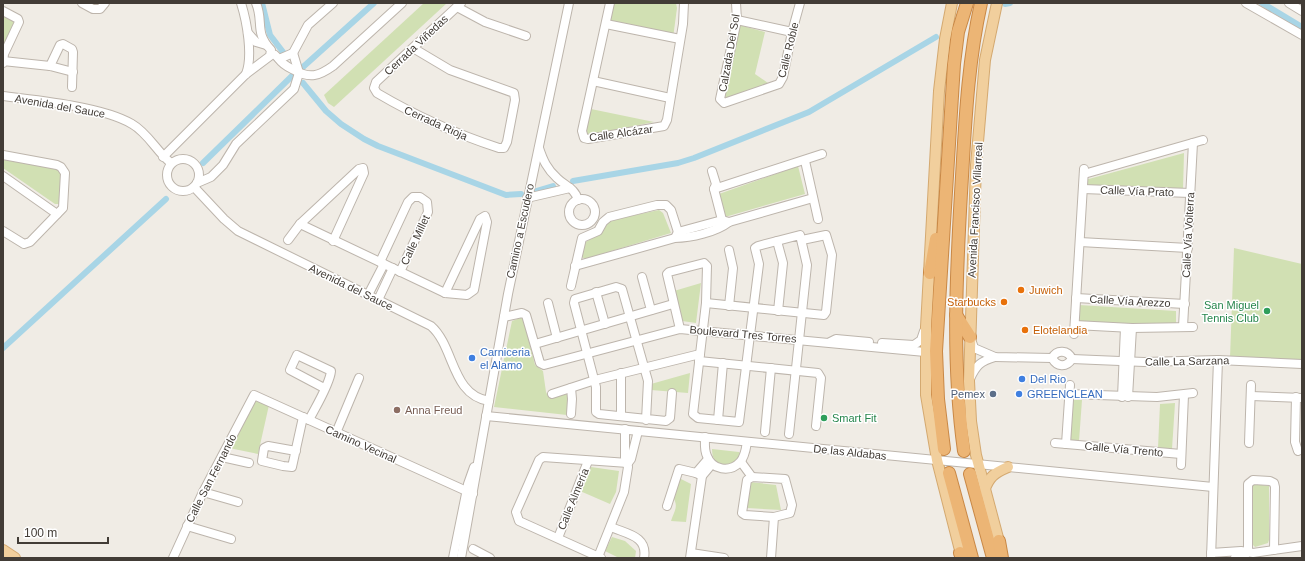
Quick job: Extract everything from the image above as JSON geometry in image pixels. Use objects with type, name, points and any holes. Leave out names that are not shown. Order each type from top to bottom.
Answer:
[{"type":"highway","points":[[944,449],[938,399],[936,351],[950,109],[960,3]]},
{"type":"highway","points":[[958,32],[966,3]]},
{"type":"highway","name":"Avenida Francisco Villarreal","points":[[964,451],[959,407],[956,315],[966,108],[970,60],[981,3]]},
{"type":"highway","points":[[930,273],[946,181]]},
{"type":"highway","points":[[956,315],[970,337]]},
{"type":"highway","points":[[949,473],[972,558]]},
{"type":"highway","points":[[970,474],[993,558]]},
{"type":"highway","points":[[999,541],[1003,558]]},
{"type":"main road","points":[[952,3],[945,39],[939,91],[925,352],[926,395],[937,460],[961,556]]},
{"type":"main road","name":"Avenida Francisco Villarreal","points":[[997,3],[986,53],[976,165],[969,381],[971,421],[978,464],[999,541]]},
{"type":"main road","points":[[984,490],[988,479],[993,473],[1008,467]]},
{"type":"main road","points":[[3,550],[15,558]]},
{"type":"street","points":[[82,3],[93,9],[100,9],[105,3]]},
{"type":"street","points":[[241,3],[248,33],[249,61],[246,74]]},
{"type":"street","points":[[256,3],[259,11],[260,35],[271,53],[279,59],[283,65],[311,77],[322,74],[333,66],[402,3]]},
{"type":"street","points":[[279,59],[293,53],[308,25],[333,3]]},
{"type":"street","name":"Camino a Escudero","points":[[453,558],[477,460],[527,198],[570,3]]},
{"type":"street","name":"Calle Alcázar","points":[[610,3],[582,131],[584,138],[588,139],[661,127],[667,120],[684,20],[684,3]]},
{"type":"street","name":"Calzada Del Sol","points":[[722,103],[720,99],[736,20],[736,3]]},
{"type":"street","name":"Calle Roble","points":[[722,103],[779,84],[783,77],[792,32],[800,3]]},
{"type":"street","points":[[1246,3],[1302,35]]},
{"type":"street","points":[[1289,3],[1302,11]]},
{"type":"street","points":[[459,5],[485,22],[526,36]]},
{"type":"street","name":"Cerrada Viñedas","points":[[374,88],[376,82],[459,5]]},
{"type":"street","points":[[3,11],[18,19],[19,22],[3,59],[50,66],[73,72]]},
{"type":"street","points":[[736,20],[792,32]]},
{"type":"street","points":[[606,24],[680,39]]},
{"type":"street","points":[[248,33],[256,42],[266,45]]},
{"type":"street","points":[[50,66],[60,45],[63,44],[73,50],[72,87]]},
{"type":"street","name":"Cerrada Rioja","points":[[374,88],[377,93],[383,97],[436,125],[499,148],[504,148],[507,142],[514,107],[514,94],[450,70],[413,48]]},
{"type":"street","points":[[163,157],[246,74],[271,53]]},
{"type":"street","points":[[196,185],[199,173],[198,168],[190,160],[180,158],[171,163],[166,173],[169,184],[173,188],[184,191],[196,185],[211,177],[223,165],[236,144],[294,89],[299,73],[293,53]]},
{"type":"street","points":[[593,81],[670,98]]},
{"type":"street","name":"Avenida del Sauce","points":[[3,96],[62,105],[116,116],[139,129],[163,157],[171,163]]},
{"type":"street","points":[[1074,334],[1084,172],[1203,140]]},
{"type":"street","name":"Calle Vía Volterra","points":[[1183,327],[1193,143]]},
{"type":"street","points":[[538,148],[543,161],[549,170],[575,192],[578,200]]},
{"type":"street","points":[[714,189],[805,161],[822,154]]},
{"type":"street","points":[[3,156],[62,168],[65,173],[64,203],[57,214],[27,244],[19,242],[3,231]]},
{"type":"street","points":[[805,161],[818,219]]},
{"type":"street","points":[[288,240],[300,224],[359,169],[363,168],[364,173],[333,240]]},
{"type":"street","points":[[712,172],[716,184],[714,189],[725,221]]},
{"type":"street","points":[[3,176],[57,214]]},
{"type":"street","name":"Avenida del Sauce","points":[[196,185],[224,219],[238,231],[426,323],[436,330],[465,387],[478,399],[489,401]]},
{"type":"street","points":[[527,198],[570,188]]},
{"type":"street","name":"Calle Vía Prato","points":[[1083,189],[1190,193]]},
{"type":"street","name":"Calle Millet","points":[[413,197],[420,197],[427,202],[428,212],[389,267],[408,202],[413,197]]},
{"type":"street","points":[[575,266],[725,221],[813,198]]},
{"type":"street","points":[[578,200],[587,200],[593,206],[595,215],[593,219],[586,224],[577,224],[570,218],[569,210],[578,200]]},
{"type":"street","points":[[571,286],[581,241],[598,231],[602,224],[613,215],[662,204],[666,205],[671,210],[677,235]]},
{"type":"street","points":[[300,224],[446,293],[467,295],[474,290],[487,222],[485,216],[480,219],[446,293]]},
{"type":"street","points":[[593,219],[602,224]]},
{"type":"street","points":[[586,224],[589,235]]},
{"type":"street","points":[[680,329],[667,278],[668,273],[702,263],[707,266],[706,303],[693,414],[698,418],[738,423],[740,421],[748,366],[759,264],[755,248],[777,240],[800,235],[807,265],[789,434]]},
{"type":"street","points":[[706,303],[821,315],[826,314],[832,255],[826,235],[802,240]]},
{"type":"street","points":[[777,240],[783,263],[778,311]]},
{"type":"street","points":[[1080,242],[1188,248]]},
{"type":"street","points":[[729,250],[733,268],[729,306]]},
{"type":"street","points":[[373,298],[389,267]]},
{"type":"street","points":[[373,298],[389,267]]},
{"type":"street","points":[[642,277],[652,310]]},
{"type":"street","points":[[646,420],[648,381],[635,341],[622,289],[616,287],[596,292],[578,298],[574,302],[595,380],[596,387],[594,410],[597,413],[646,420],[668,420],[672,393]]},
{"type":"street","points":[[596,292],[605,324]]},
{"type":"street","name":"Calle Vía Arezzo","points":[[1076,298],[1185,304]]},
{"type":"street","points":[[548,303],[557,338]]},
{"type":"street","points":[[504,316],[525,313],[535,344],[673,304]]},
{"type":"street","points":[[1075,325],[1129,328],[1193,327]]},
{"type":"street","points":[[890,347],[917,344],[921,340],[926,327]]},
{"type":"street","points":[[1125,397],[1129,328]]},
{"type":"street","name":"Boulevard Tres Torres","points":[[535,344],[540,364],[547,365],[680,329],[830,342],[837,345],[890,347],[925,352]]},
{"type":"street","name":"Calle La Sarzana","points":[[970,337],[974,348],[995,357]]},
{"type":"street","name":"Calle La Sarzana","points":[[1052,358],[1056,353],[1063,352],[1069,354],[1072,360]]},
{"type":"street","points":[[296,451],[306,419],[324,388],[331,375],[329,369],[301,355],[295,357],[290,366],[290,370],[324,388]]},
{"type":"street","points":[[552,394],[595,380],[644,367],[700,357],[722,363],[820,375],[816,426]]},
{"type":"street","name":"Calle La Sarzana","points":[[969,381],[978,364],[982,361],[995,357],[1052,358]]},
{"type":"street","name":"Calle La Sarzana","points":[[1052,358],[1055,363],[1060,366],[1066,365],[1072,360],[1127,362],[1218,360],[1302,364]]},
{"type":"street","points":[[1218,360],[1211,556],[1242,551],[1274,550],[1302,546]]},
{"type":"street","points":[[718,420],[722,363]]},
{"type":"street","points":[[766,432],[772,368]]},
{"type":"street","points":[[621,373],[621,416]]},
{"type":"street","points":[[336,432],[359,378]]},
{"type":"street","points":[[1066,444],[1068,394],[1070,385]]},
{"type":"street","points":[[1249,443],[1251,385]]},
{"type":"street","points":[[571,388],[571,414]]},
{"type":"street","points":[[1068,394],[1157,397],[1193,393]]},
{"type":"street","name":"Camino Vecinal","points":[[251,398],[254,395],[258,395],[306,419],[470,493]]},
{"type":"street","points":[[1181,465],[1184,395]]},
{"type":"street","points":[[1251,396],[1299,397],[1295,442],[1298,451]]},
{"type":"street","name":"Calle San Fernando","points":[[173,558],[203,492],[251,398]]},
{"type":"street","name":"De las Aldabas","points":[[486,416],[1213,487]]},
{"type":"street","points":[[625,429],[625,458],[628,463]]},
{"type":"street","points":[[628,463],[548,457],[540,458],[516,512],[519,521],[600,557],[624,492],[628,463],[631,459],[638,431]]},
{"type":"street","points":[[705,437],[705,451],[710,462],[721,468],[731,468],[739,464],[747,442]]},
{"type":"street","name":"Calle Vía Trento","points":[[1055,443],[1181,454]]},
{"type":"street","points":[[222,457],[249,463]]},
{"type":"street","name":"Calle Almería","points":[[558,538],[588,461]]},
{"type":"street","points":[[710,462],[699,475],[690,556],[724,558]]},
{"type":"street","points":[[739,464],[751,477],[785,480],[792,508],[788,515],[774,517],[745,515],[742,513],[751,477]]},
{"type":"street","points":[[667,506],[678,470],[680,469],[699,475]]},
{"type":"street","points":[[1235,558],[1243,557],[1248,552],[1248,484],[1253,480],[1270,481],[1274,483],[1274,550]]},
{"type":"street","points":[[203,492],[238,502]]},
{"type":"street","name":"Camino a Escudero","points":[[461,558],[470,493]]},
{"type":"street","points":[[771,558],[774,517]]},
{"type":"street","points":[[187,526],[231,539]]},
{"type":"street","points":[[611,527],[635,537],[642,543],[645,549],[644,558]]},
{"type":"street","points":[[473,549],[489,558]]},
{"type":"green space","points":[[424,3],[447,3],[334,107],[328,103],[324,95]]},
{"type":"green space","points":[[612,3],[676,3],[677,8],[673,38],[608,23]]},
{"type":"green space","points":[[3,16],[15,22],[3,47]]},
{"type":"green space","points":[[739,25],[765,32],[755,74],[768,83],[729,100],[724,96]]},
{"type":"green space","points":[[591,109],[654,122],[590,135],[585,132]]},
{"type":"green space","points":[[1184,153],[1183,190],[1084,185],[1085,180]]},
{"type":"green space","points":[[3,158],[61,169],[60,204],[55,204],[3,168]]},
{"type":"green space","points":[[798,166],[805,194],[725,217],[719,194]]},
{"type":"green space","points":[[659,210],[663,213],[671,233],[585,259],[580,256],[584,243],[601,233],[607,221]]},
{"type":"green space","name":"San Miguel Tennis Club","points":[[1234,248],[1302,264],[1302,360],[1230,358]]},
{"type":"green space","points":[[701,283],[696,323],[682,321],[674,291]]},
{"type":"green space","points":[[1079,305],[1176,311],[1176,324],[1125,326],[1077,323]]},
{"type":"green space","points":[[523,317],[535,365],[543,371],[546,392],[548,396],[568,394],[569,399],[567,415],[494,407],[512,321]]},
{"type":"green space","points":[[690,373],[688,393],[651,390],[651,384]]},
{"type":"green space","points":[[254,397],[269,405],[258,454],[229,448]]},
{"type":"green space","points":[[1069,400],[1082,400],[1079,441],[1067,439]]},
{"type":"green space","points":[[1175,403],[1172,449],[1158,448],[1160,404]]},
{"type":"green space","points":[[712,449],[739,452],[741,454],[736,463],[719,464],[712,455]]},
{"type":"green space","points":[[591,467],[619,471],[616,492],[610,504],[580,491]]},
{"type":"green space","points":[[679,478],[691,484],[686,522],[671,521],[676,506],[673,497]]},
{"type":"green space","points":[[750,482],[776,485],[781,510],[747,508]]},
{"type":"green space","points":[[1253,485],[1269,486],[1269,540],[1268,543],[1255,547],[1252,544]]},
{"type":"green space","points":[[612,537],[625,541],[636,551],[635,558],[619,558],[605,551]]},
{"type":"waterway","points":[[262,3],[270,35],[283,52]]},
{"type":"waterway","points":[[303,67],[374,3]]},
{"type":"waterway","points":[[1005,4],[1010,3]]},
{"type":"waterway","points":[[1262,3],[1302,27]]},
{"type":"waterway","points":[[573,181],[678,163],[694,158],[809,112],[936,37]]},
{"type":"waterway","points":[[203,163],[292,76]]},
{"type":"waterway","points":[[303,83],[326,111],[341,124],[364,139],[378,146],[506,195],[521,194]]},
{"type":"waterway","points":[[533,192],[553,186]]},
{"type":"waterway","points":[[3,348],[166,199]]},
{"type":"place","name":"Juwich","points":[[1021,290]]},
{"type":"place","name":"Starbucks","points":[[1004,302]]},
{"type":"place","name":"San Miguel Tennis Club","points":[[1267,311]]},
{"type":"place","name":"Elotelandia","points":[[1025,330]]},
{"type":"place","name":"Carniceria el Alamo","points":[[472,358]]},
{"type":"place","name":"Del Rio","points":[[1022,379]]},
{"type":"place","name":"Pemex","points":[[993,394]]},
{"type":"place","name":"GREENCLEAN","points":[[1019,394]]},
{"type":"place","name":"Anna Freud","points":[[397,410]]},
{"type":"place","name":"Smart Fit","points":[[824,418]]}]
